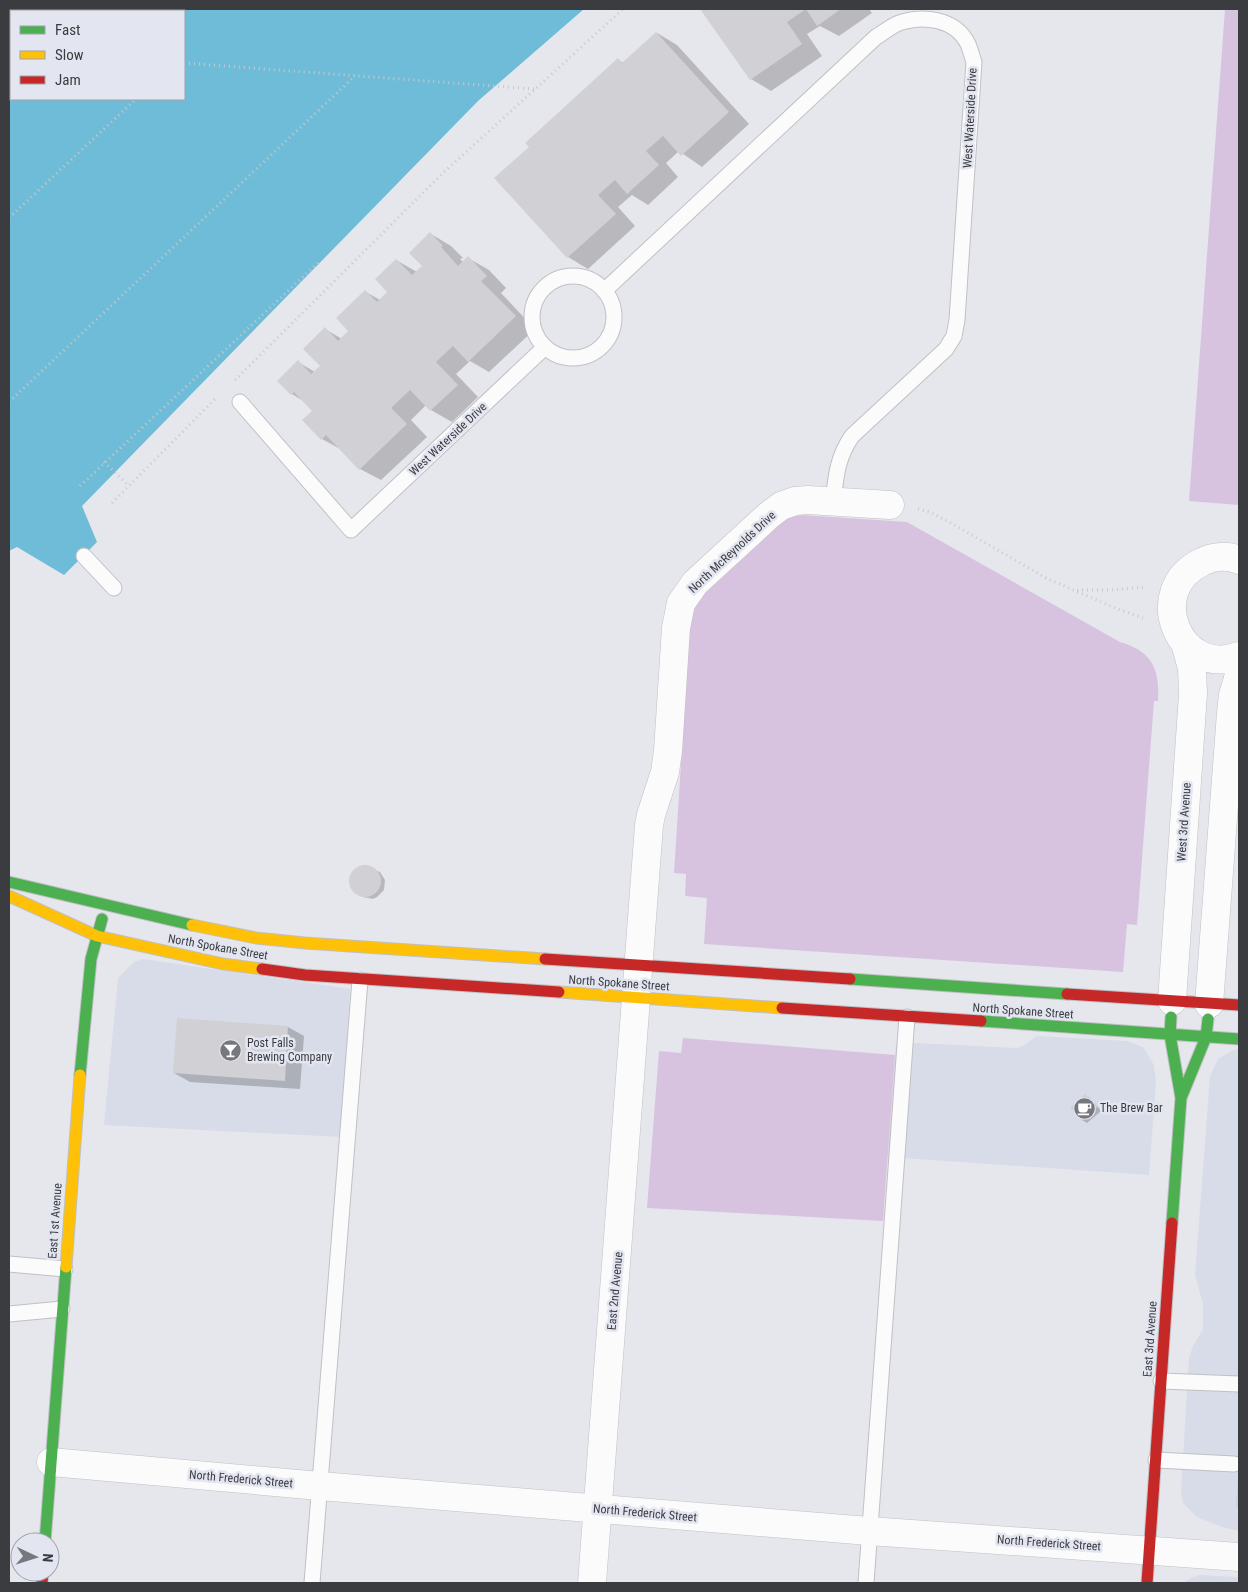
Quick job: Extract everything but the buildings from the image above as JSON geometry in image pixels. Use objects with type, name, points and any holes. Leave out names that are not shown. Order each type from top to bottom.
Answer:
[{"type":"main road","name":"North Spokane Street","points":[[9,882],[164,919],[256,938],[360,948],[1239,1005]]},
{"type":"main road","name":"North Spokane Street","points":[[9,896],[97,936],[223,964],[288,973],[360,980],[1239,1039]]},
{"type":"main road","name":"East 1st Avenue","points":[[46,1532],[85,1012],[89,975],[106,904]]},
{"type":"main road","name":"East 3rd Avenue","points":[[1147,1583],[1182,1098],[1170,1035],[1172,1001]]},
{"type":"main road","name":"East 3rd Avenue","points":[[1182,1098],[1206,1037],[1209,1004]]},
{"type":"street","name":"North McReynolds Drive","points":[[636,998],[651,815],[663,777],[668,751],[676,628],[681,603],[694,583],[768,516],[782,506],[795,501],[808,500],[890,505]]},
{"type":"street","points":[[1183,575],[1194,565],[1208,559],[1222,557],[1239,560]]},
{"type":"street","name":"West 3rd Avenue","points":[[1172,1001],[1193,694],[1192,668],[1182,639],[1173,623],[1171,610],[1176,586],[1183,575]]},
{"type":"street","points":[[1182,639],[1202,656],[1224,660],[1239,656]]},
{"type":"street","points":[[1209,1004],[1231,713],[1233,695],[1239,676]]},
{"type":"street","name":"East 2nd Avenue","points":[[592,1583],[622,1207],[636,998]]},
{"type":"street","name":"North Frederick Street","points":[[51,1462],[869,1531],[1239,1557]]},
{"type":"lane","name":"West Waterside Drive","points":[[604,291],[876,37],[898,24],[920,18],[940,20],[956,30],[967,42],[974,62],[958,310],[954,336],[946,349],[852,436],[844,448],[838,464],[833,502]]},
{"type":"lane","points":[[569,276],[582,277],[594,282],[604,291],[610,302],[613,314],[613,326],[601,347],[591,354],[579,358],[567,358],[555,354],[545,347],[536,337],[532,324],[532,311],[537,298],[545,287],[556,280],[569,276]]},
{"type":"lane","name":"West Waterside Drive","points":[[240,402],[351,530],[545,347]]},
{"type":"lane","points":[[84,556],[114,588]]},
{"type":"lane","points":[[312,1583],[360,980]]},
{"type":"lane","points":[[866,1583],[908,1017]]},
{"type":"lane","points":[[9,1264],[65,1269]]},
{"type":"lane","points":[[9,1314],[62,1309]]},
{"type":"lane","points":[[1161,1381],[1239,1384]]},
{"type":"lane","points":[[1156,1460],[1234,1464]]},
{"type":"path","points":[[233,382],[442,174],[623,9]]},
{"type":"path","points":[[185,63],[535,89]]},
{"type":"path","points":[[9,402],[355,76]]},
{"type":"path","points":[[9,218],[135,100]]},
{"type":"path","points":[[80,486],[320,261]]},
{"type":"path","points":[[112,503],[219,395]]},
{"type":"path","points":[[104,462],[129,486]]},
{"type":"path","points":[[890,505],[930,512],[1031,571],[1120,610],[1161,624],[1182,639]]},
{"type":"path","points":[[1072,589],[1085,591],[1127,589],[1164,583],[1183,575]]},
{"type":"shaded area","points":[[1225,9],[1239,9],[1239,505],[1189,501]]},
{"type":"shaded area","points":[[802,515],[907,522],[1120,642],[1140,651],[1152,663],[1157,680],[1158,701],[1154,701],[1137,925],[1127,924],[1123,972],[704,944],[707,898],[685,896],[686,874],[674,873],[690,623],[693,609],[699,599],[782,522],[791,517]]},
{"type":"shaded area","points":[[143,959],[350,989],[342,1137],[104,1125],[118,978],[134,962]]},
{"type":"shaded area","points":[[1037,1036],[1127,1041],[1143,1047],[1154,1065],[1156,1082],[1149,1175],[887,1157],[896,1042],[1017,1048]]},
{"type":"shaded area","points":[[683,1038],[895,1055],[883,1221],[647,1208],[659,1051],[681,1053]]},
{"type":"shaded area","points":[[1239,1049],[1239,1531],[1222,1527],[1197,1517],[1183,1503],[1181,1492],[1189,1358],[1193,1346],[1203,1329],[1203,1304],[1195,1275],[1210,1076],[1218,1059],[1233,1050]]},
{"type":"shaded area","points":[[1199,1575],[1239,1577],[1239,1583],[1184,1583]]},
{"type":"water","points":[[9,9],[584,9],[478,101],[82,506],[97,542],[64,575],[17,547],[9,551]]},
{"type":"traffic: fast","points":[[9,882],[192,925]]},
{"type":"traffic: fast","points":[[80,1075],[91,959],[102,919]]},
{"type":"traffic: fast","points":[[850,979],[1067,994]]},
{"type":"traffic: fast","points":[[1171,1017],[1170,1035],[1181,1098],[1172,1223]]},
{"type":"traffic: fast","points":[[1181,1098],[1206,1037],[1208,1019]]},
{"type":"traffic: fast","points":[[981,1021],[1239,1039]]},
{"type":"traffic: fast","points":[[46,1532],[66,1267]]},
{"type":"traffic: slow","points":[[9,896],[97,936],[223,964],[262,969]]},
{"type":"traffic: slow","points":[[192,925],[256,938],[305,943],[545,959]]},
{"type":"traffic: slow","points":[[559,992],[782,1008]]},
{"type":"traffic: slow","points":[[66,1267],[80,1075]]},
{"type":"traffic: jam","points":[[545,959],[850,979]]},
{"type":"traffic: jam","points":[[262,969],[305,975],[559,992]]},
{"type":"traffic: jam","points":[[1067,994],[1239,1005]]},
{"type":"traffic: jam","points":[[782,1008],[981,1021]]},
{"type":"traffic: jam","points":[[1147,1583],[1172,1223]]},
{"type":"place","name":"Post Falls Brewing Company","points":[[231,1050]]},
{"type":"place","name":"The Brew Bar","points":[[1084,1108]]}]
